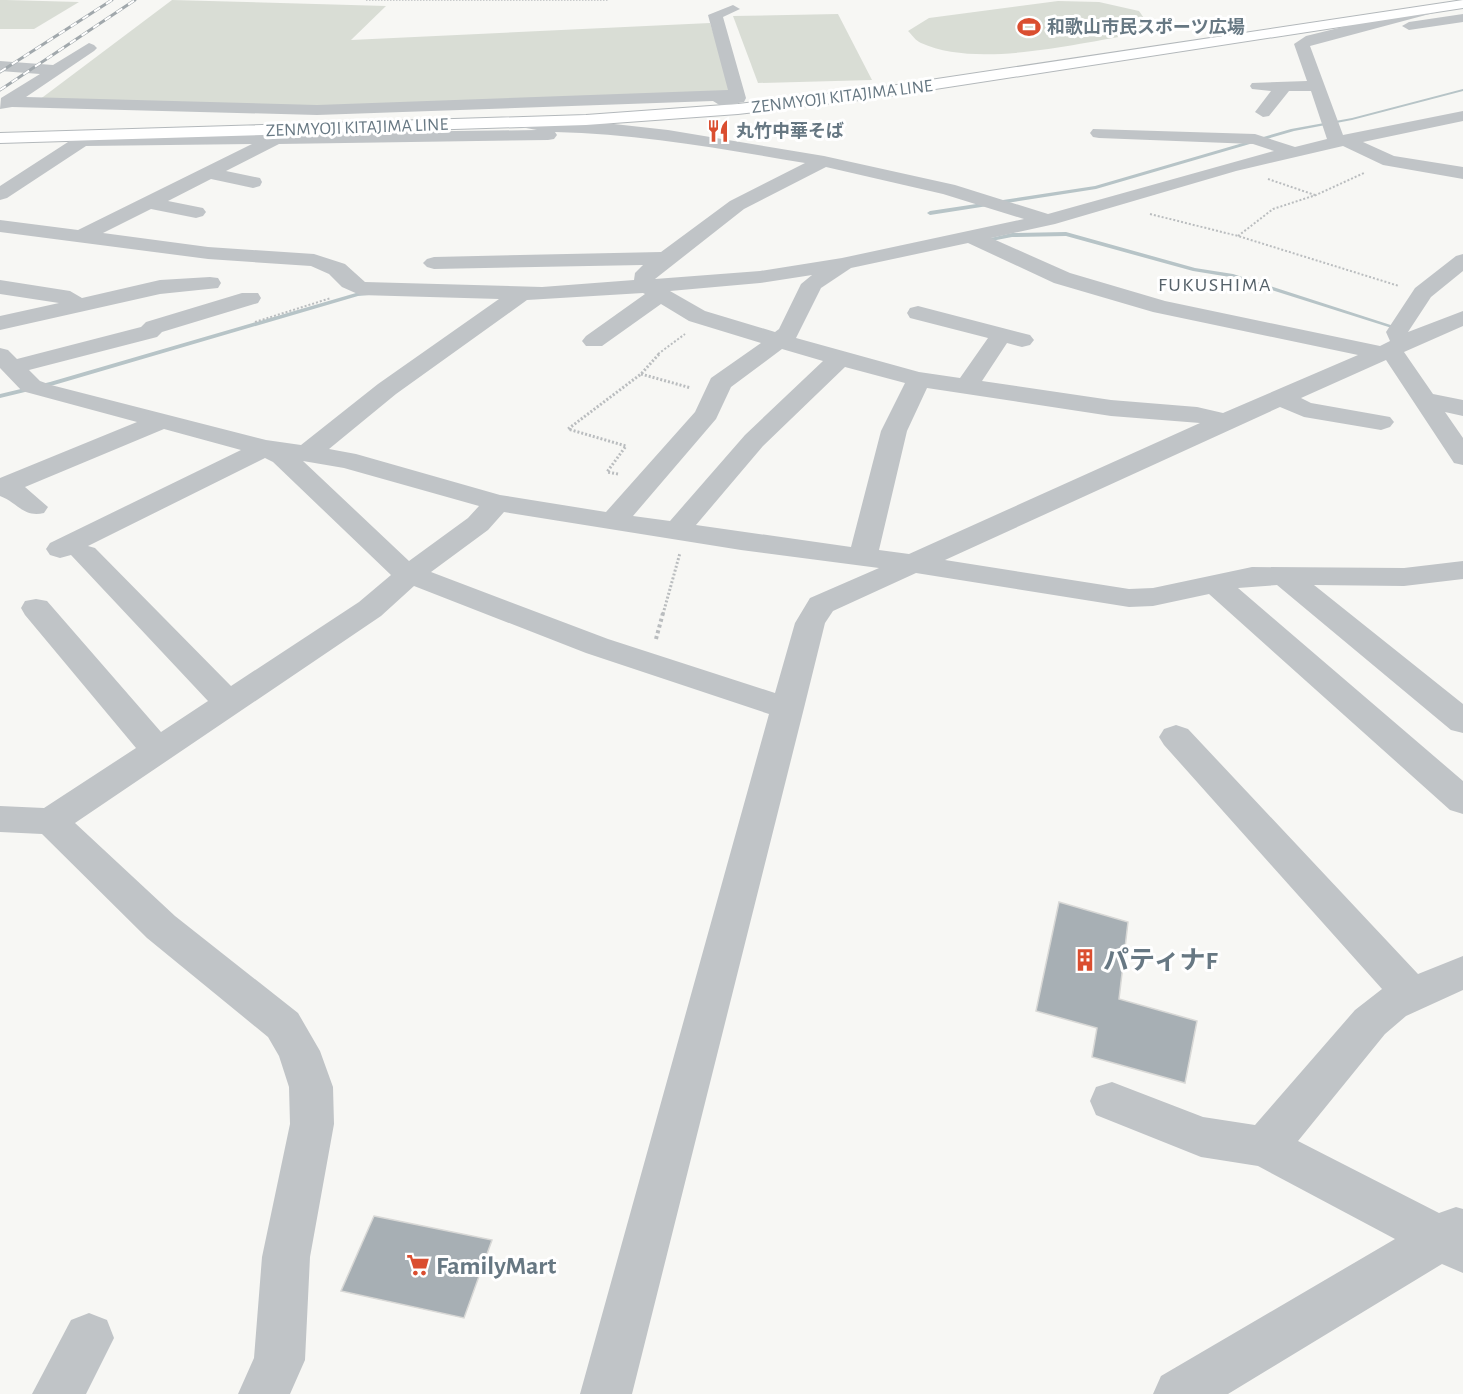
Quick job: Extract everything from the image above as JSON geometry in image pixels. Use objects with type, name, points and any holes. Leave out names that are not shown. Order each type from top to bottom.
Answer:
[{"type":"main road","name":"ZENMYOJI KITAJIMA LINE","points":[[0,138],[83,139],[636,116],[738,102],[878,93],[1432,9],[1463,14]]},
{"type":"street","points":[[733,9],[715,15],[738,102]]},
{"type":"street","points":[[1302,44],[1311,39],[1432,9]]},
{"type":"street","points":[[1302,44],[1463,14]]},
{"type":"street","points":[[1302,44],[1336,132],[1389,161],[1463,173]]},
{"type":"street","points":[[2,107],[89,48]]},
{"type":"street","points":[[0,66],[56,70]]},
{"type":"street","points":[[1258,86],[1318,86]]},
{"type":"street","points":[[1263,112],[1284,86]]},
{"type":"street","points":[[2,107],[317,110],[738,102]]},
{"type":"street","points":[[0,194],[83,139],[649,133],[674,129],[738,102]]},
{"type":"street","points":[[2,107],[113,123]]},
{"type":"street","points":[[0,226],[78,238],[208,253],[314,260],[338,269],[350,282],[360,288],[521,294],[654,290],[839,268],[977,240],[1231,167],[1294,152],[1336,132],[1463,116]]},
{"type":"street","points":[[0,122],[291,124],[305,128]]},
{"type":"street","points":[[521,122],[551,128],[605,128],[649,133],[824,161],[904,177],[998,203],[1048,220]]},
{"type":"street","points":[[1099,133],[1260,140],[1294,152]]},
{"type":"street","points":[[78,238],[271,142],[275,137]]},
{"type":"street","points":[[824,161],[737,205],[646,273],[644,279],[654,290],[698,316],[840,359],[919,379],[1110,408],[1197,415],[1226,421]]},
{"type":"street","points":[[760,170],[794,176]]},
{"type":"street","points":[[209,173],[253,182]]},
{"type":"street","points":[[149,203],[196,212]]},
{"type":"street","points":[[977,240],[1062,278],[1161,307],[1394,341]]},
{"type":"street","points":[[434,263],[666,258]]},
{"type":"street","points":[[1394,341],[1423,293],[1463,260]]},
{"type":"street","points":[[613,521],[707,414],[720,383],[789,333],[812,284],[839,268]]},
{"type":"street","points":[[0,323],[160,287],[210,283]]},
{"type":"street","points":[[0,287],[70,298],[77,306]]},
{"type":"street","points":[[594,340],[654,290]]},
{"type":"street","points":[[308,453],[387,389],[521,294]]},
{"type":"street","points":[[6,361],[149,332],[154,327],[250,298]]},
{"type":"street","points":[[918,313],[1012,337],[966,386]]},
{"type":"street","points":[[606,1394],[810,622],[821,605],[1280,397],[1394,341],[1463,318]]},
{"type":"street","points":[[1394,341],[1425,400],[1463,456]]},
{"type":"street","points":[[682,532],[703,496],[788,405],[840,359]]},
{"type":"street","points":[[6,361],[35,388]]},
{"type":"street","points":[[862,557],[894,431],[919,379]]},
{"type":"street","points":[[0,392],[35,388],[265,448],[308,453],[384,469],[496,503],[1129,597],[1153,597],[1252,576],[1404,577],[1463,570]]},
{"type":"street","points":[[1280,397],[1304,409],[1381,422]]},
{"type":"street","points":[[1425,400],[1463,408]]},
{"type":"street","points":[[3,487],[160,422]]},
{"type":"street","points":[[230,704],[73,552],[265,448]]},
{"type":"street","points":[[265,448],[282,456],[397,566],[410,574],[505,615],[648,666],[787,708]]},
{"type":"street","points":[[3,487],[34,507]]},
{"type":"street","points":[[0,819],[51,821],[370,609],[410,574],[478,524],[496,503]]},
{"type":"street","points":[[1284,576],[1463,722]]},
{"type":"street","points":[[1216,585],[1463,801]]},
{"type":"street","points":[[36,608],[158,751]]},
{"type":"street","points":[[1176,737],[1411,993]]},
{"type":"street","points":[[51,821],[161,927],[283,1025],[299,1051],[310,1087],[312,1124],[286,1257],[279,1359],[264,1394]]},
{"type":"street","points":[[1265,1147],[1371,1022],[1391,1004],[1411,993],[1463,972]]},
{"type":"street","points":[[1112,1101],[1201,1137],[1265,1147],[1456,1238]]},
{"type":"street","points":[[1179,1394],[1456,1238]]},
{"type":"street","points":[[58,1394],[89,1338]]},
{"type":"path","points":[[366,0],[608,0]]},
{"type":"path","points":[[1238,236],[1273,209],[1316,195],[1389,161]]},
{"type":"path","points":[[1231,167],[1316,195]]},
{"type":"path","points":[[1107,203],[1238,236],[1423,293]]},
{"type":"path","points":[[648,481],[607,472],[626,446],[568,429],[641,374],[654,357],[706,318]]},
{"type":"path","points":[[641,374],[715,395]]},
{"type":"path","points":[[648,666],[682,532]]},
{"type":"shaded area","points":[[0,0],[79,2],[34,29],[0,29]]},
{"type":"shaded area","points":[[172,0],[386,6],[351,40],[710,23],[733,94],[321,106],[39,100]]},
{"type":"shaded area","name":"和歌山市民スポーツ広場","points":[[1058,1],[1099,2],[1139,11],[1148,24],[1137,34],[1057,48],[999,54],[970,54],[944,50],[919,42],[908,31],[929,18]]},
{"type":"shaded area","points":[[838,14],[872,80],[758,83],[733,16]]},
{"type":"building","name":"パティナF","points":[[1059,902],[1128,922],[1119,999],[1197,1021],[1185,1083],[1092,1057],[1097,1028],[1036,1011]]},
{"type":"building","name":"FamilyMart","points":[[374,1216],[492,1240],[464,1318],[341,1291]]},
{"type":"waterway","points":[[930,213],[1096,187],[1293,130],[1352,119],[1463,90]]},
{"type":"waterway","points":[[981,241],[1012,235],[1066,234],[1195,270],[1231,275],[1400,329]]},
{"type":"waterway","points":[[0,396],[52,384],[358,294],[367,294]]},
{"type":"railway","points":[[0,72],[112,0]]},
{"type":"railway","points":[[0,90],[135,0]]},
{"type":"place","name":"和歌山市民スポーツ広場","points":[[1029,27]]},
{"type":"place","name":"丸竹中華そば","points":[[718,131]]},
{"type":"place","name":"パティナF","points":[[1085,960]]},
{"type":"place","name":"FamilyMart","points":[[418,1265]]},
{"type":"district","name":"FUKUSHIMA","points":[[1215,284]]}]
